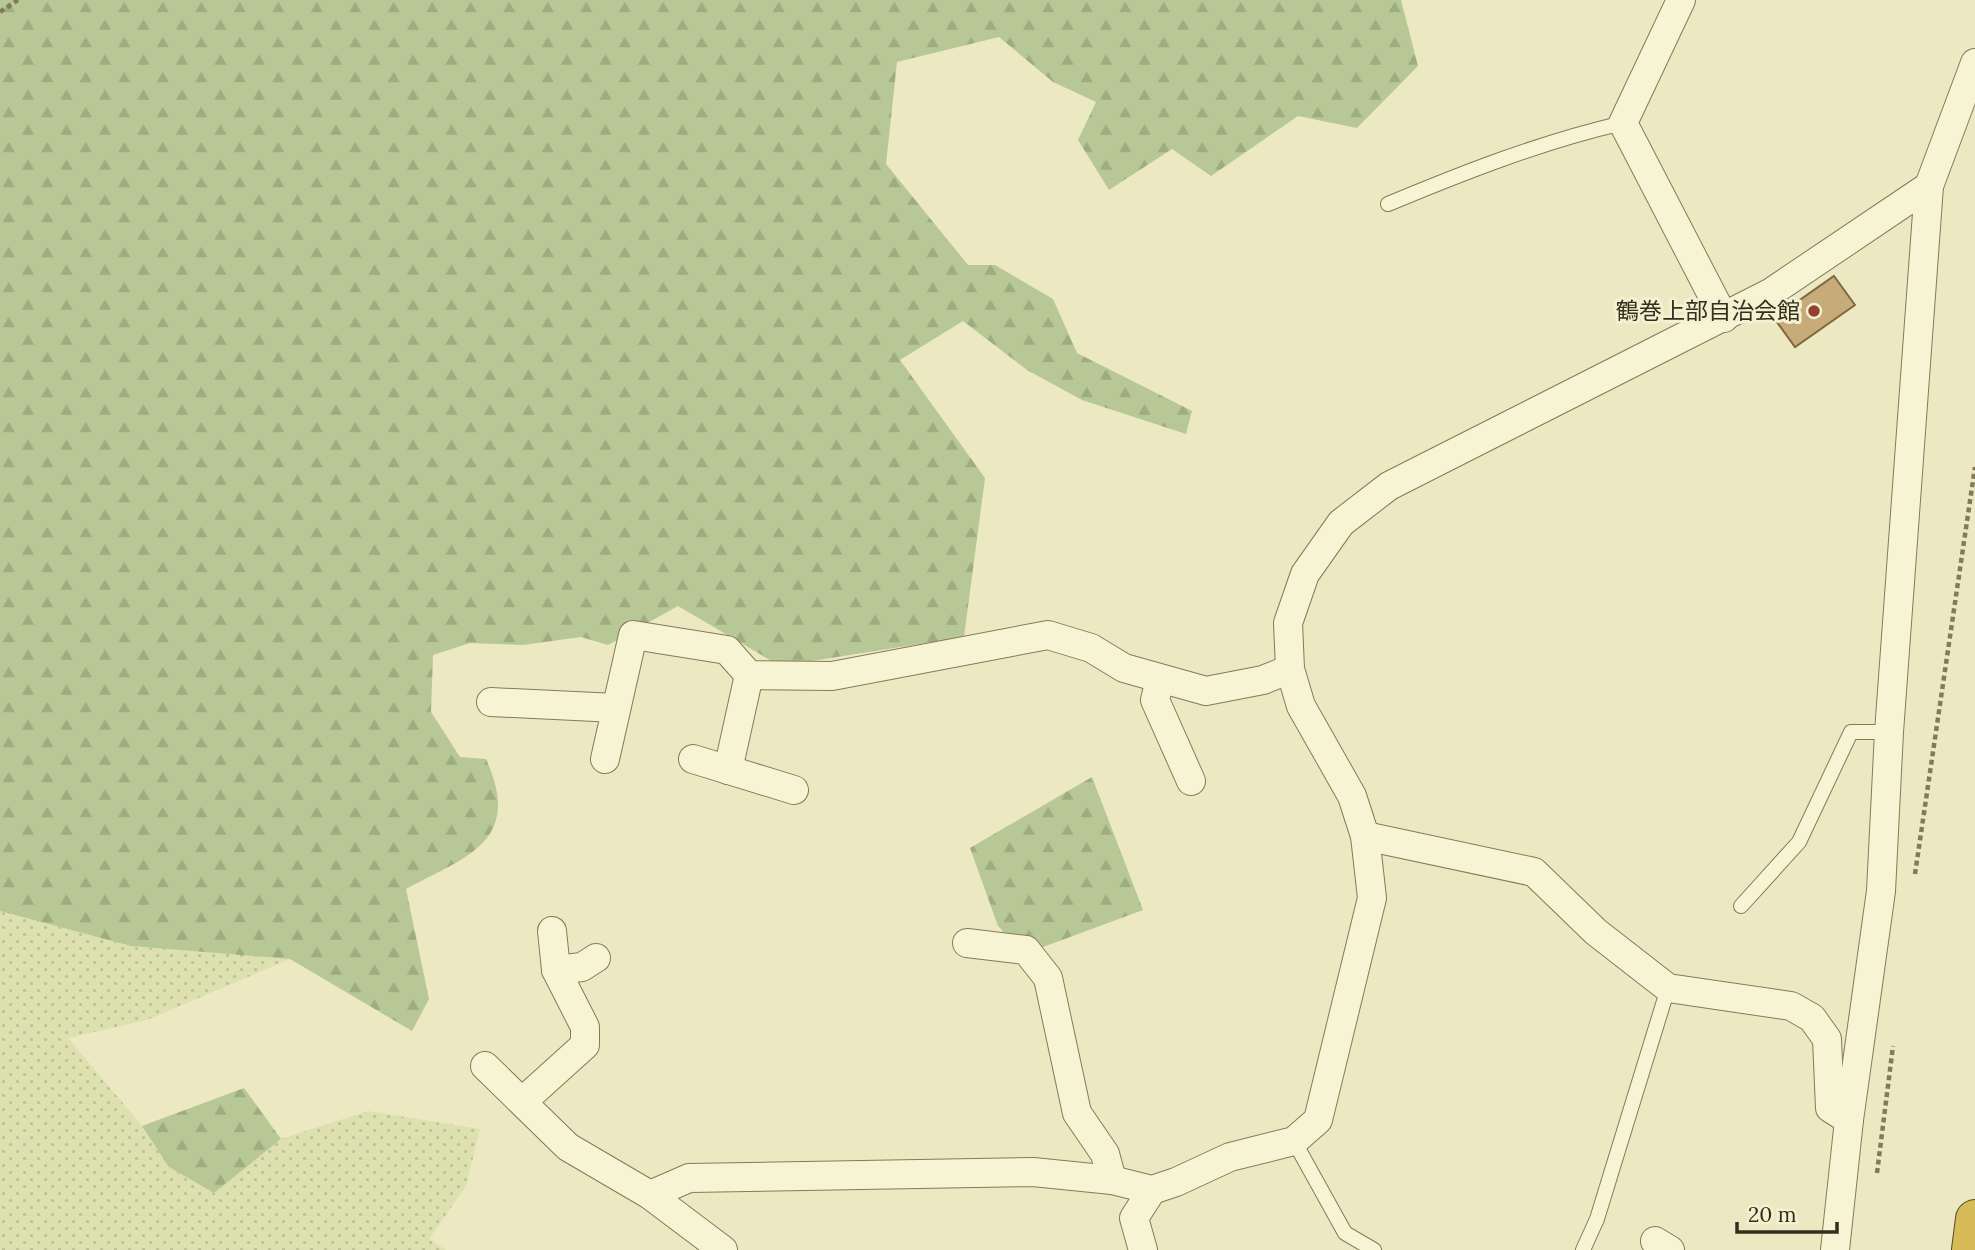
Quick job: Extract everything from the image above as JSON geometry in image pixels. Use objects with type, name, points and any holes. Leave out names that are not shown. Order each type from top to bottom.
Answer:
[{"type":"highway","points":[[1971,1250],[1975,1219]]},
{"type":"street","points":[[1681,0],[1623,123],[1724,318]]},
{"type":"street","points":[[1835,1250],[1849,1120],[1881,891],[1889,732],[1929,186],[1975,63]]},
{"type":"street","points":[[650,1195],[689,1178],[1033,1172],[1112,1180],[1152,1190],[1230,1157],[1294,1141],[1318,1121],[1372,898],[1365,836],[1352,796],[1301,706],[1290,669],[1288,622],[1305,574],[1341,523],[1389,486],[1770,293],[1929,186]]},
{"type":"street","points":[[606,759],[633,635],[727,650],[749,675],[832,676],[1048,635],[1091,648],[1124,668],[1206,691],[1263,680],[1290,669]]},
{"type":"street","points":[[728,769],[749,675]]},
{"type":"street","points":[[1160,679],[1156,700],[1191,781]]},
{"type":"street","points":[[491,702],[617,708]]},
{"type":"street","points":[[693,759],[794,790]]},
{"type":"street","points":[[1365,836],[1534,872],[1596,932],[1668,988],[1791,1006],[1812,1018],[1827,1039],[1830,1108],[1849,1120]]},
{"type":"street","points":[[523,1101],[584,1045],[585,1027],[556,970],[552,931]]},
{"type":"street","points":[[967,943],[1026,950],[1048,978],[1077,1113],[1105,1154],[1112,1180]]},
{"type":"street","points":[[556,970],[582,967],[596,958]]},
{"type":"street","points":[[485,1066],[568,1147],[650,1195],[723,1250]]},
{"type":"street","points":[[1143,1250],[1134,1218],[1152,1190]]},
{"type":"lane","points":[[1388,204],[1494,160],[1565,136],[1623,123]]},
{"type":"lane","points":[[1741,906],[1799,842],[1851,732],[1889,732]]},
{"type":"lane","points":[[1583,1250],[1597,1219],[1668,988]]},
{"type":"lane","points":[[1294,1141],[1345,1233],[1374,1250]]},
{"type":"path","points":[[0,12],[18,0]]},
{"type":"path","points":[[1914,883],[1975,467]]},
{"type":"path","points":[[1876,1182],[1895,1032]]},
{"type":"green space","points":[[0,0],[1401,0],[1418,66],[1357,128],[1298,116],[1211,176],[1172,149],[1109,190],[1078,140],[1096,102],[1053,82],[999,37],[897,62],[886,164],[968,265],[995,265],[1053,299],[1077,353],[1192,411],[1186,434],[1082,400],[1027,370],[963,321],[900,360],[985,478],[964,637],[780,666],[678,606],[608,645],[581,637],[523,645],[470,643],[433,655],[431,712],[460,757],[486,759],[496,787],[498,809],[493,827],[483,842],[450,866],[406,889],[429,999],[412,1031],[290,959],[131,946],[0,911]]},
{"type":"green space","points":[[1092,777],[1143,910],[1024,954],[998,926],[970,848]]},
{"type":"green space","points":[[0,911],[131,946],[290,959],[147,1020],[68,1038],[142,1126],[169,1167],[214,1193],[281,1139],[368,1111],[480,1129],[466,1186],[429,1239],[446,1250],[0,1250]]},
{"type":"green space","points":[[244,1088],[281,1139],[214,1193],[169,1167],[142,1126]]},
{"type":"building","name":"鶴巻上部自治会館","points":[[1834,276],[1855,305],[1795,347],[1774,318]]},
{"type":"place","name":"鶴巻上部自治会館","points":[[1814,311]]}]
